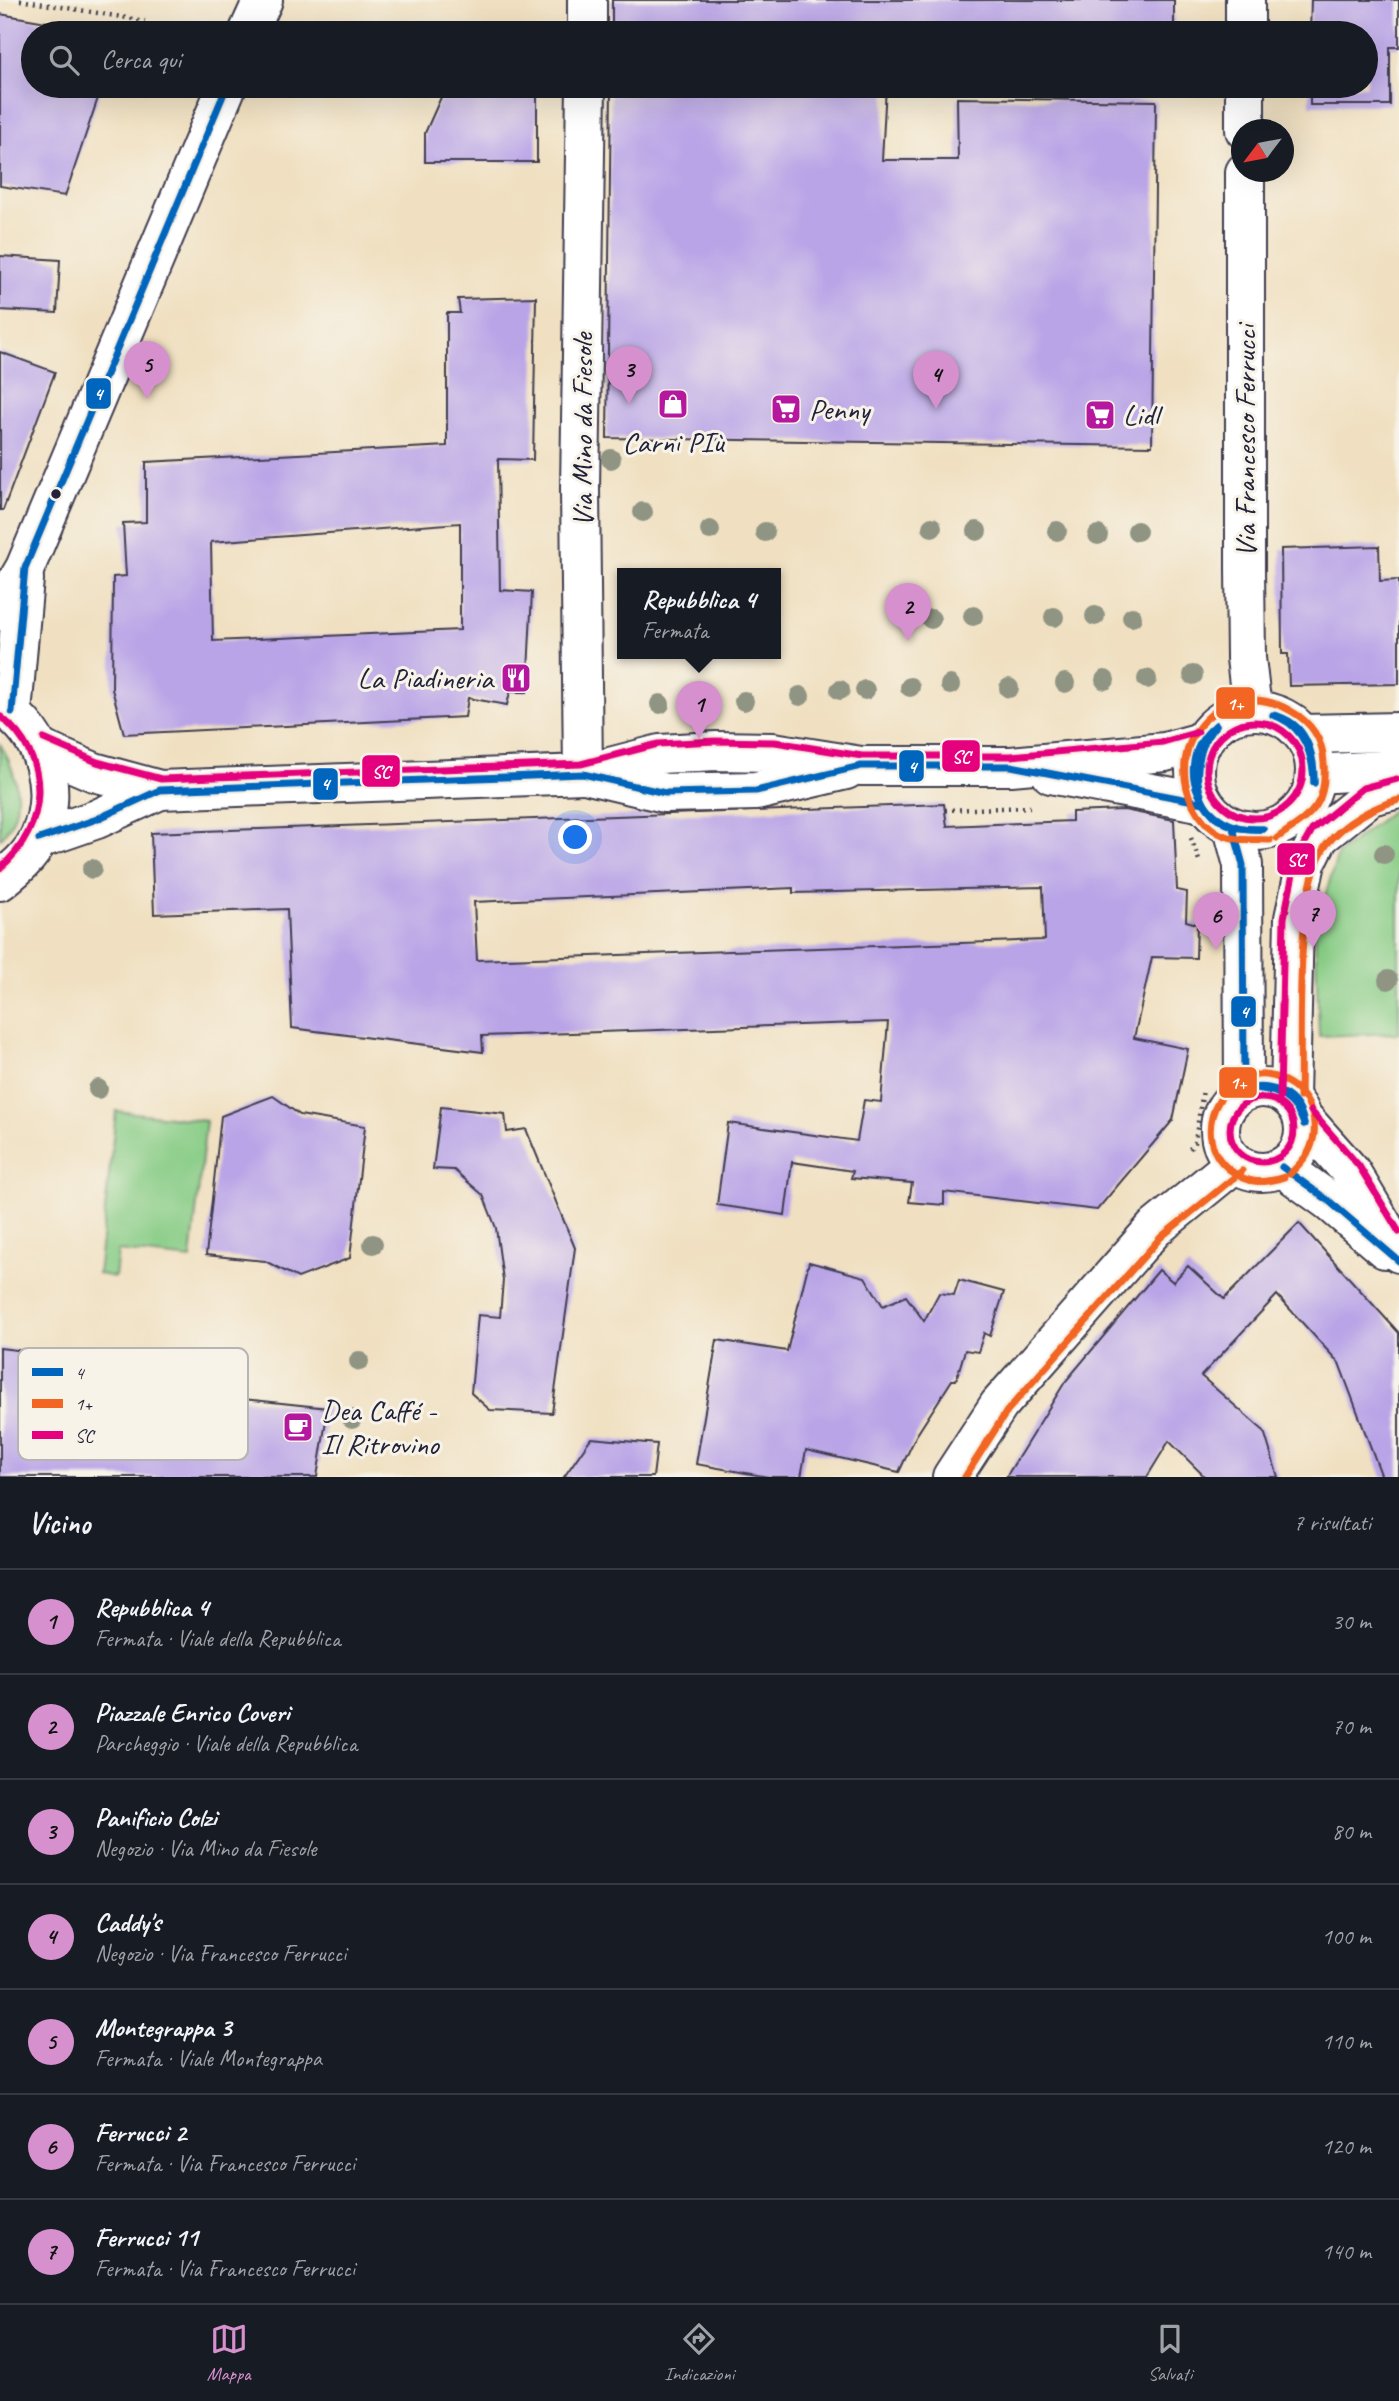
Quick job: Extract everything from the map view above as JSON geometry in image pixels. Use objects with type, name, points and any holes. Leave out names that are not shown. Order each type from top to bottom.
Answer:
[{"type":"main road","points":[[254,21],[264,0]]},
{"type":"main road","points":[[587,0],[587,21]]},
{"type":"main road","points":[[1245,0],[1245,21]]},
{"type":"main road","points":[[0,611],[25,568],[222,98]]},
{"type":"main road","name":"Via Mino da Fiesole","points":[[583,774],[580,489],[586,98]]},
{"type":"main road","points":[[1245,98],[1245,119]]},
{"type":"main road","name":"Via Francesco Ferrucci","points":[[1245,182],[1246,658],[1252,710]]},
{"type":"main road","points":[[0,881],[21,864],[39,839],[48,799],[48,778],[40,749],[28,729],[6,709],[25,568]]},
{"type":"main road","points":[[1252,710],[1271,712],[1289,720],[1303,734],[1313,753],[1315,774],[1312,792],[1302,809],[1288,821],[1271,830],[1233,828],[1217,818],[1204,803],[1194,773],[1201,742],[1213,726],[1231,714],[1252,710]]},
{"type":"main road","points":[[1303,734],[1399,732]]},
{"type":"main road","points":[[40,749],[94,772],[160,790],[583,774],[665,793],[756,791],[861,766],[1012,766],[1166,752],[1201,742]]},
{"type":"main road","points":[[1012,766],[1204,803]]},
{"type":"main road","points":[[1315,774],[1399,769]]},
{"type":"main road","points":[[1399,789],[1370,796],[1339,820],[1319,837],[1306,863],[1294,918],[1296,1108],[1301,1146],[1282,1167],[1253,1172],[1235,1163],[1223,1145],[1220,1124],[1224,1110],[1244,1091],[1268,1087],[1296,1108],[1351,1172],[1399,1252]]},
{"type":"main road","points":[[39,839],[97,819],[160,790]]},
{"type":"main road","points":[[1233,828],[1243,865],[1244,1091]]},
{"type":"main road","points":[[951,1477],[999,1405],[1154,1229],[1235,1163]]},
{"type":"main road","points":[[1282,1167],[1329,1200],[1399,1261]]},
{"type":"path","points":[[20,0],[145,21]]},
{"type":"path","points":[[1187,1152],[1195,1141],[1204,1086]]},
{"type":"green space","points":[[0,744],[15,780],[17,805],[14,817],[0,839]]},
{"type":"green space","points":[[1395,808],[1399,812],[1399,1033],[1319,1036],[1315,928],[1338,854]]},
{"type":"green space","points":[[116,1111],[206,1121],[191,1259],[118,1251],[115,1277],[98,1274]]},
{"type":"building","points":[[612,0],[1174,0],[1174,21],[612,21]]},
{"type":"building","points":[[1311,0],[1399,0],[1399,47],[1390,47],[1390,105],[1310,105],[1310,98],[1378,98],[1378,21],[1310,21]]},
{"type":"building","points":[[0,14],[41,21],[21,21],[21,98],[98,98],[65,196],[0,186]]},
{"type":"building","points":[[441,98],[537,98],[537,162],[425,162],[425,133]]},
{"type":"building","points":[[611,98],[885,98],[882,160],[958,160],[957,98],[1156,101],[1152,446],[607,438]]},
{"type":"building","points":[[0,256],[60,260],[57,313],[0,310]]},
{"type":"building","points":[[536,297],[533,460],[498,459],[500,590],[532,592],[527,692],[510,692],[507,705],[468,698],[465,717],[124,734],[112,689],[113,577],[126,576],[123,523],[146,522],[146,462],[447,446],[447,313],[460,313],[458,299]],"holes":[[[460,523],[460,630],[213,641],[211,542]]]},
{"type":"building","points":[[0,352],[55,372],[3,510],[0,510]]},
{"type":"building","points":[[1379,546],[1380,581],[1399,580],[1399,684],[1289,686],[1288,654],[1282,654],[1281,549]]},
{"type":"building","points":[[944,804],[947,826],[1072,821],[1072,812],[1124,810],[1174,820],[1177,890],[1187,892],[1186,921],[1197,924],[1196,958],[1152,957],[1134,1038],[1188,1049],[1173,1120],[1097,1210],[944,1192],[944,1205],[909,1202],[912,1183],[851,1178],[853,1171],[792,1162],[785,1215],[717,1205],[728,1123],[857,1141],[864,1100],[881,1102],[888,1022],[482,1036],[483,1052],[292,1028],[287,909],[154,914],[151,833]],"holes":[[[1043,887],[1045,940],[477,960],[474,902],[793,888],[793,893]]]},
{"type":"building","points":[[273,1096],[300,1115],[365,1126],[350,1258],[298,1278],[265,1261],[206,1255],[221,1116]]},
{"type":"building","points":[[441,1107],[505,1114],[507,1132],[526,1129],[575,1248],[552,1413],[490,1410],[471,1393],[478,1315],[500,1317],[503,1280],[496,1228],[483,1195],[454,1170],[433,1169]]},
{"type":"building","points":[[1299,1223],[1399,1333],[1399,1477],[1382,1477],[1339,1363],[1277,1295],[1201,1376],[1264,1431],[1278,1477],[1205,1477],[1169,1441],[1147,1477],[1006,1477],[1065,1382],[1159,1270],[1173,1282],[1188,1266],[1224,1299]]},
{"type":"building","points":[[809,1262],[865,1277],[883,1306],[906,1296],[924,1321],[939,1293],[954,1295],[959,1280],[1004,1292],[990,1336],[984,1333],[978,1352],[965,1350],[956,1380],[952,1380],[916,1436],[899,1472],[806,1450],[801,1477],[768,1477],[696,1464],[717,1340],[787,1351]]},
{"type":"building","points":[[0,1348],[18,1350],[18,1460],[248,1460],[248,1399],[328,1408],[317,1477],[0,1477]]},
{"type":"building","points":[[591,1438],[657,1444],[653,1477],[564,1477]]},
{"type":"transit line","name":"4","points":[[12,712],[25,568],[222,98]]},
{"type":"transit line","name":"1+","points":[[1270,840],[1235,839],[1223,835],[1205,823],[1193,805],[1185,781],[1186,758],[1193,737],[1206,719],[1223,707],[1244,701],[1267,701],[1291,711],[1310,726],[1318,739],[1324,763],[1323,790],[1319,800],[1307,816],[1277,838]]},
{"type":"transit line","name":"4","points":[[1273,715],[1293,724],[1306,740],[1313,761],[1314,783]]},
{"type":"transit line","name":"4","points":[[1273,715],[1299,733],[1308,751],[1314,783]]},
{"type":"transit line","name":"SC","points":[[0,868],[28,833],[38,792],[36,772],[29,752],[18,733],[1,717]]},
{"type":"transit line","name":"SC","points":[[1255,722],[1273,725],[1289,736],[1300,752],[1303,770],[1300,788],[1289,804],[1273,815],[1255,818],[1237,815],[1221,804],[1210,788],[1207,770],[1210,752],[1221,736],[1237,725],[1255,722]]},
{"type":"transit line","name":"4","points":[[1216,725],[1207,737],[1198,767],[1202,797],[1209,810],[1220,820],[1238,828],[1263,829]]},
{"type":"transit line","name":"4","points":[[1216,725],[1202,741],[1195,759],[1194,777],[1199,794],[1209,809],[1223,821],[1241,828],[1263,829]]},
{"type":"transit line","name":"SC","points":[[44,739],[97,762],[161,779],[581,764],[658,744],[715,741],[775,742],[862,756],[1011,756],[1163,742],[1198,732]]},
{"type":"transit line","name":"4","points":[[39,839],[97,819],[160,790],[583,774],[665,793],[756,791],[861,766],[1011,766],[1204,803]]},
{"type":"transit line","name":"SC","points":[[1280,1097],[1284,918],[1296,859],[1312,830],[1363,788],[1397,779]]},
{"type":"transit line","name":"1+","points":[[1300,1097],[1300,1003],[1304,928],[1316,865],[1327,844],[1342,829],[1370,811],[1399,800]]},
{"type":"transit line","name":"4","points":[[1233,828],[1243,865],[1244,1091]]},
{"type":"transit line","name":"1+","points":[[1284,1177],[1262,1182],[1249,1180],[1230,1170],[1216,1154],[1211,1136],[1212,1118],[1219,1101],[1231,1087],[1246,1077],[1265,1075],[1285,1081],[1307,1101],[1314,1119],[1313,1139],[1304,1159],[1290,1174]]},
{"type":"transit line","name":"4","points":[[1251,1088],[1284,1097],[1296,1108],[1304,1124]]},
{"type":"transit line","name":"4","points":[[1251,1088],[1270,1088],[1286,1095],[1298,1107],[1304,1124]]},
{"type":"transit line","name":"SC","points":[[1262,1098],[1274,1100],[1285,1107],[1292,1118],[1294,1130],[1292,1142],[1285,1153],[1274,1160],[1262,1162],[1250,1160],[1239,1153],[1232,1142],[1230,1130],[1232,1118],[1239,1107],[1250,1100],[1262,1098]]},
{"type":"transit line","name":"SC","points":[[1311,1111],[1359,1166],[1399,1232]]},
{"type":"transit line","name":"4","points":[[1282,1167],[1329,1201],[1399,1261]]},
{"type":"transit line","name":"1+","points":[[965,1477],[1007,1411],[1161,1237],[1242,1171]]},
{"type":"place","name":"Montegrappa 3","points":[[147,399]]},
{"type":"place","name":"Panificio Colzi","points":[[629,404]]},
{"type":"place","name":"Carni PIù","points":[[673,404]]},
{"type":"place","name":"Penny","points":[[786,409]]},
{"type":"place","name":"Caddy's","points":[[936,409]]},
{"type":"place","name":"Lidl","points":[[1100,415]]},
{"type":"place","name":"Piazzale Enrico Coveri","points":[[908,641]]},
{"type":"place","name":"La Piadineria","points":[[516,678]]},
{"type":"place","name":"Repubblica 4","points":[[699,739]]},
{"type":"place","name":"Ferrucci 11","points":[[1313,948]]},
{"type":"place","name":"Ferrucci 2","points":[[1216,950]]},
{"type":"place","name":"Dea Caffé - Il Ritrovino","points":[[298,1427]]}]
